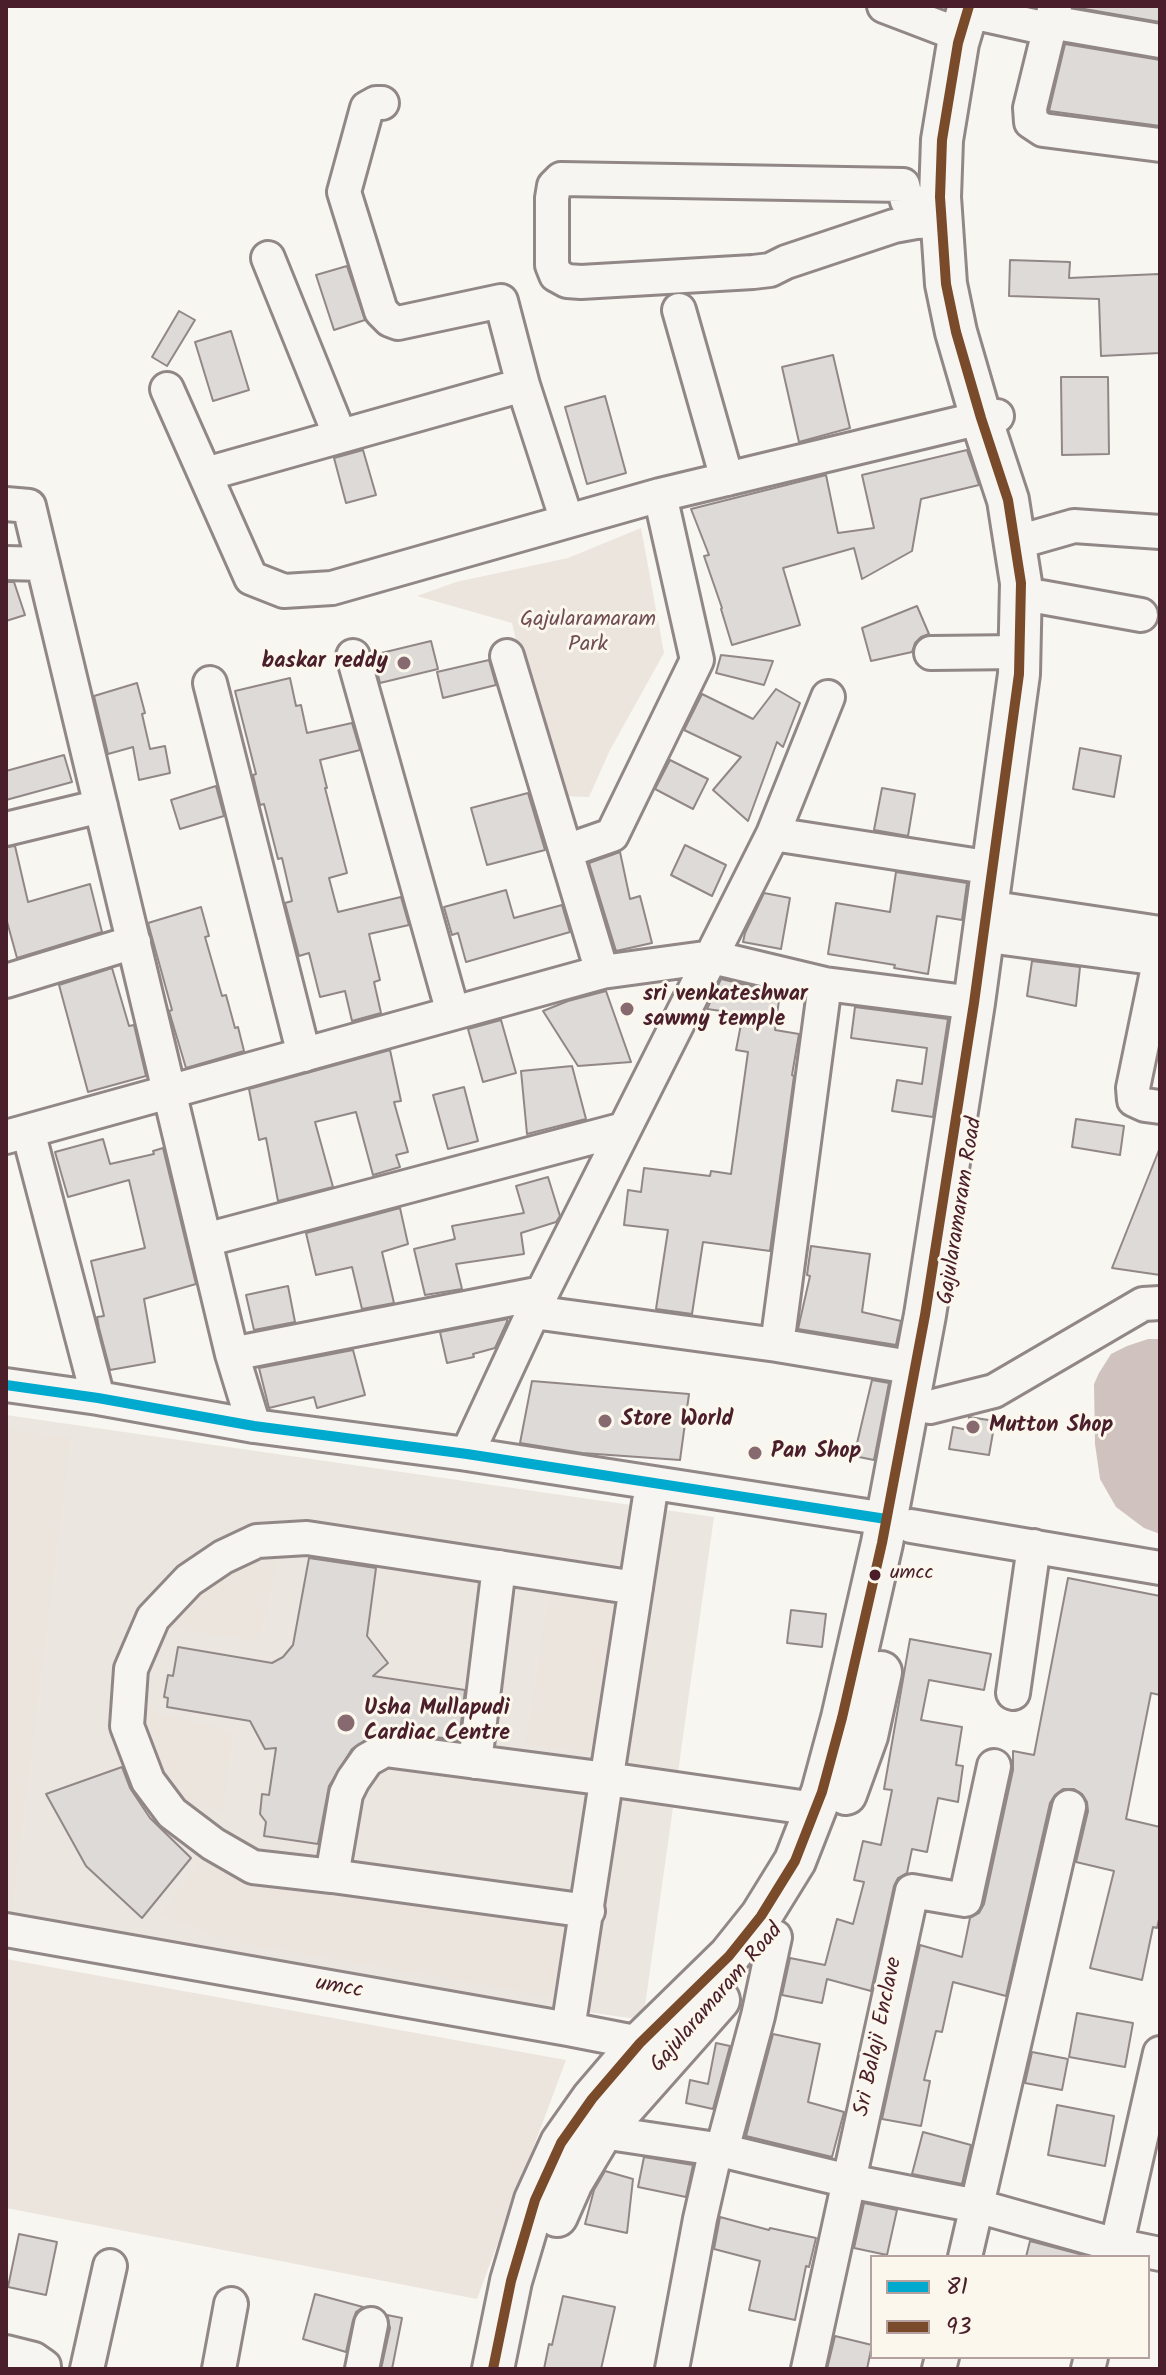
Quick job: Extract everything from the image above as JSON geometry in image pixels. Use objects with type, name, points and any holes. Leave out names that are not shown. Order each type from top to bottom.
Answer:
[{"type":"main road","name":"Gajularamaram Road","points":[[512,2369],[535,2280],[572,2182],[655,2049],[761,1916],[795,1861],[815,1809],[930,1407],[968,1181],[1040,665],[1038,565],[1013,462],[989,417],[956,332],[927,213],[972,14]]},
{"type":"main road","name":"Gajularamaram Road","points":[[493,2369],[511,2281],[535,2200],[561,2143],[592,2099],[655,2049],[766,1949],[792,1912],[812,1874],[839,1814],[867,1736],[898,1522],[916,1368],[974,1003],[1019,674],[1021,583],[1008,500],[962,283],[958,197],[972,14]]},
{"type":"street","points":[[884,6],[1051,19],[1160,41]]},
{"type":"street","points":[[1051,19],[1030,108],[1031,122],[1043,130],[1160,145]]},
{"type":"street","points":[[382,103],[367,108],[344,192],[381,311],[398,323],[501,301],[523,385],[567,521]]},
{"type":"street","points":[[561,179],[903,185],[907,201],[927,213],[770,270],[581,282],[567,281],[556,275],[552,265],[552,198],[554,186],[561,179]]},
{"type":"street","points":[[268,258],[340,436]]},
{"type":"street","points":[[679,310],[727,479]]},
{"type":"street","points":[[206,474],[523,385]]},
{"type":"street","points":[[167,389],[251,578],[284,591],[332,588],[660,495],[989,417]]},
{"type":"street","points":[[566,851],[612,835],[697,660],[660,495]]},
{"type":"street","points":[[6,504],[29,506],[232,1354],[254,1426]]},
{"type":"street","points":[[1032,538],[1074,526],[1160,532]]},
{"type":"street","points":[[6,563],[43,564]]},
{"type":"street","points":[[1041,597],[1141,615]]},
{"type":"street","points":[[931,653],[1020,652]]},
{"type":"street","points":[[353,656],[453,1013]]},
{"type":"street","points":[[507,656],[602,972]]},
{"type":"street","points":[[210,683],[304,1055]]},
{"type":"street","points":[[467,1454],[537,1303],[773,834],[828,697]]},
{"type":"street","points":[[6,829],[101,806]]},
{"type":"street","points":[[773,834],[993,868]]},
{"type":"street","points":[[1005,924],[1160,933]]},
{"type":"street","points":[[1005,924],[1160,958],[1133,1088],[1134,1100],[1160,1107]]},
{"type":"street","points":[[6,981],[134,942]]},
{"type":"street","points":[[98,1398],[17,1134],[602,972],[712,957],[825,984],[974,1003]]},
{"type":"street","points":[[777,1345],[825,984]]},
{"type":"street","points":[[205,1240],[624,1129]]},
{"type":"street","points":[[232,1354],[537,1303],[916,1368]]},
{"type":"street","points":[[930,1407],[994,1391],[1143,1304],[1160,1303]]},
{"type":"street","points":[[6,1385],[254,1426],[467,1454],[898,1522],[1160,1568]]},
{"type":"street","points":[[568,2029],[652,1483]]},
{"type":"street","points":[[588,1911],[253,1867],[213,1844],[172,1813],[148,1781],[127,1726],[131,1669],[153,1618],[189,1580],[223,1557],[257,1541],[307,1538],[636,1588]]},
{"type":"street","points":[[1013,1693],[1034,1546]]},
{"type":"street","points":[[475,1762],[499,1567]]},
{"type":"street","points":[[332,1876],[346,1794],[367,1760],[385,1750],[815,1809]]},
{"type":"street","name":"Sri Balaji Enclave","points":[[808,2369],[912,1891],[965,1900],[994,1766]]},
{"type":"street","points":[[965,2255],[1069,1807]]},
{"type":"street","name":"umcc","points":[[6,1930],[568,2029],[655,2049]]},
{"type":"street","points":[[672,2369],[697,2232],[758,2016],[775,1937]]},
{"type":"street","points":[[1115,2251],[1160,2053]]},
{"type":"street","points":[[602,2132],[719,2150],[849,2181],[977,2206],[1115,2251],[1160,2254]]},
{"type":"street","points":[[87,2369],[110,2266]]},
{"type":"street","points":[[219,2369],[231,2304]]},
{"type":"street","points":[[362,2369],[371,2324]]},
{"type":"street","points":[[6,2352],[34,2359],[44,2369]]},
{"type":"shaded area","points":[[1148,1339],[1160,1339],[1160,1534],[1144,1528],[1116,1507],[1100,1479],[1095,1444],[1094,1384],[1099,1373],[1111,1354]]},
{"type":"shaded area","name":"Usha Mullapudi Cardiac Centre","points":[[6,1415],[714,1517],[643,2020],[6,1928]]},
{"type":"green space","name":"Gajularamaram Park","points":[[641,528],[664,653],[610,750],[589,797],[561,796],[540,744],[512,623],[417,596],[456,582],[568,558]]},
{"type":"green space","points":[[6,1429],[71,1438],[12,1910],[6,1909]]},
{"type":"green space","points":[[281,1546],[259,1641],[161,1627],[192,1589]]},
{"type":"green space","points":[[551,1582],[626,1593],[602,1756],[526,1744]]},
{"type":"green space","points":[[147,1710],[234,1732],[222,1811],[194,1806],[163,1771]]},
{"type":"green space","points":[[202,1861],[227,1870],[565,1925],[553,1997],[223,1940],[160,1915]]},
{"type":"green space","points":[[6,1959],[566,2060],[477,2299],[6,2208]]},
{"type":"building","points":[[1160,6],[1160,22],[1073,7]]},
{"type":"building","points":[[1065,44],[1160,60],[1160,126],[1049,111]]},
{"type":"building","points":[[1010,260],[1070,262],[1069,278],[1159,274],[1160,353],[1101,356],[1099,299],[1009,296]]},
{"type":"building","points":[[347,266],[365,320],[334,330],[316,275]]},
{"type":"building","points":[[179,311],[195,320],[167,366],[152,357]]},
{"type":"building","points":[[231,331],[249,390],[213,401],[195,342]]},
{"type":"building","points":[[833,355],[850,428],[799,442],[782,367]]},
{"type":"building","points":[[1061,377],[1108,377],[1109,454],[1062,455]]},
{"type":"building","points":[[605,396],[626,473],[587,484],[565,407]]},
{"type":"building","points":[[363,450],[376,495],[346,503],[334,458]]},
{"type":"building","points":[[967,450],[979,485],[921,499],[912,551],[862,579],[854,548],[783,568],[800,625],[732,645],[704,556],[709,555],[691,509],[826,475],[838,533],[874,528],[862,475]]},
{"type":"building","points":[[6,582],[14,582],[25,615],[6,621]]},
{"type":"building","points":[[917,606],[929,634],[915,643],[912,652],[871,661],[862,628]]},
{"type":"building","name":"baskar reddy","points":[[431,641],[438,669],[380,683],[373,655]]},
{"type":"building","points":[[721,655],[773,661],[764,685],[716,673]]},
{"type":"building","points":[[489,660],[496,685],[443,698],[437,672]]},
{"type":"building","points":[[290,678],[296,706],[301,705],[307,733],[352,723],[360,750],[320,760],[347,873],[329,878],[338,912],[401,897],[409,925],[369,934],[380,980],[374,982],[381,1013],[352,1021],[345,991],[320,997],[309,953],[299,956],[285,903],[292,901],[282,858],[278,859],[264,804],[260,805],[253,775],[256,774],[235,691]]},
{"type":"building","points":[[137,683],[150,749],[165,746],[170,773],[139,780],[133,747],[108,754],[94,696]]},
{"type":"building","points":[[776,689],[800,703],[783,747],[777,742],[748,821],[713,790],[741,757],[684,730],[702,694],[753,719]]},
{"type":"building","points":[[1080,748],[1121,756],[1114,797],[1073,789]]},
{"type":"building","points":[[64,755],[72,782],[6,800],[6,771]]},
{"type":"building","points":[[670,760],[708,779],[693,809],[655,789]]},
{"type":"building","points":[[216,786],[224,816],[180,829],[171,800]]},
{"type":"building","points":[[882,788],[915,794],[908,836],[874,830]]},
{"type":"building","points":[[528,793],[545,850],[487,865],[471,808]]},
{"type":"building","points":[[685,845],[726,865],[712,896],[671,875]]},
{"type":"building","points":[[15,846],[28,902],[90,884],[102,932],[17,958],[6,918],[6,847]]},
{"type":"building","points":[[620,852],[630,899],[640,896],[652,943],[616,951],[589,863]]},
{"type":"building","points":[[896,872],[967,883],[962,920],[937,916],[928,974],[828,954],[836,903],[890,912]]},
{"type":"building","points":[[506,890],[514,918],[562,905],[570,932],[466,962],[458,933],[452,935],[444,907]]},
{"type":"building","points":[[764,893],[790,898],[781,949],[743,942]]},
{"type":"building","points":[[201,907],[209,936],[205,937],[222,996],[226,995],[244,1051],[186,1068],[148,923]]},
{"type":"building","points":[[1032,961],[1080,967],[1076,1006],[1027,996]]},
{"type":"building","points":[[112,968],[129,1026],[134,1025],[146,1076],[88,1092],[59,985]]},
{"type":"building","points":[[721,979],[780,993],[775,1030],[799,1034],[770,1251],[703,1242],[692,1314],[656,1309],[668,1230],[624,1225],[628,1190],[641,1192],[644,1168],[710,1176],[711,1171],[731,1174],[748,1052],[736,1050],[743,1014],[707,1009]]},
{"type":"building","points":[[606,991],[631,1062],[578,1066],[543,1011]]},
{"type":"building","points":[[855,1007],[948,1019],[933,1117],[892,1111],[897,1080],[922,1084],[927,1048],[851,1038]]},
{"type":"building","points":[[501,1020],[516,1073],[483,1082],[468,1029]]},
{"type":"building","points":[[390,1050],[401,1101],[394,1102],[408,1152],[396,1155],[400,1167],[373,1175],[356,1112],[315,1122],[333,1187],[278,1201],[266,1138],[259,1140],[249,1089]]},
{"type":"building","points":[[572,1066],[586,1119],[527,1134],[521,1071]]},
{"type":"building","points":[[464,1087],[478,1141],[448,1149],[433,1095]]},
{"type":"building","points":[[1076,1119],[1124,1126],[1120,1155],[1072,1147]]},
{"type":"building","points":[[103,1139],[110,1164],[154,1154],[153,1151],[163,1148],[196,1284],[144,1299],[155,1362],[110,1370],[97,1317],[104,1316],[91,1261],[145,1248],[129,1180],[68,1197],[55,1152]]},
{"type":"building","points":[[1159,1150],[1160,1275],[1112,1268]]},
{"type":"building","points":[[548,1177],[560,1216],[556,1222],[521,1233],[524,1254],[456,1264],[462,1289],[425,1295],[414,1249],[455,1239],[452,1226],[524,1213],[516,1186]]},
{"type":"building","points":[[400,1208],[408,1244],[382,1252],[394,1303],[362,1309],[352,1267],[316,1275],[306,1233]]},
{"type":"building","points":[[811,1246],[870,1254],[862,1312],[901,1321],[896,1345],[798,1329],[810,1276],[807,1275]]},
{"type":"building","points":[[288,1286],[295,1322],[254,1330],[246,1295]]},
{"type":"building","points":[[507,1319],[495,1348],[447,1363],[440,1332]]},
{"type":"building","points":[[353,1350],[365,1395],[317,1408],[314,1397],[269,1408],[259,1368]]},
{"type":"building","points":[[872,1380],[889,1383],[874,1460],[854,1456]]},
{"type":"building","name":"Store World","points":[[532,1381],[689,1394],[680,1460],[582,1453],[520,1443]]},
{"type":"building","points":[[969,1417],[995,1421],[989,1455],[949,1449],[953,1427],[968,1430]]},
{"type":"building","points":[[309,1558],[376,1568],[367,1636],[388,1663],[373,1676],[465,1690],[459,1740],[387,1731],[376,1733],[352,1749],[329,1786],[318,1844],[264,1836],[266,1822],[260,1814],[262,1794],[269,1795],[276,1748],[265,1749],[250,1721],[167,1707],[168,1698],[164,1697],[168,1675],[173,1676],[178,1647],[272,1663],[283,1657],[293,1645]]},
{"type":"building","points":[[1068,1578],[1160,1596],[1160,1695],[1151,1693],[1126,1819],[1160,1827],[1160,1915],[1157,1928],[1153,1927],[1142,1980],[1090,1968],[1114,1871],[1076,1862],[1088,1811],[1087,1802],[1074,1789],[1063,1789],[1050,1803],[1006,1996],[953,1982],[942,2032],[936,2031],[924,2080],[930,2081],[921,2126],[882,2119],[920,1945],[962,1957],[970,1918],[979,1913],[984,1904],[1013,1770],[1013,1751],[1034,1755]]},
{"type":"building","points":[[791,1610],[826,1614],[822,1647],[787,1643]]},
{"type":"building","points":[[910,1639],[991,1654],[984,1690],[929,1680],[921,1720],[962,1727],[956,1765],[963,1766],[958,1802],[938,1798],[927,1852],[912,1849],[907,1873],[898,1878],[894,1886],[871,1991],[827,1979],[822,2003],[782,1995],[790,1958],[825,1965],[837,1919],[853,1924],[864,1882],[854,1880],[863,1841],[881,1845],[892,1790],[884,1789]]},
{"type":"building","points":[[122,1767],[130,1788],[150,1818],[191,1858],[142,1918],[86,1866],[46,1794]]},
{"type":"building","points":[[1077,2013],[1133,2023],[1125,2067],[1069,2057]]},
{"type":"building","points":[[773,2034],[820,2044],[808,2102],[844,2112],[832,2157],[746,2136]]},
{"type":"building","points":[[716,2043],[730,2046],[713,2109],[686,2103],[690,2080],[708,2084]]},
{"type":"building","points":[[1032,2052],[1068,2059],[1062,2090],[1025,2083]]},
{"type":"building","points":[[1057,2105],[1114,2116],[1105,2166],[1048,2155]]},
{"type":"building","points":[[923,2132],[971,2145],[962,2184],[912,2174]]},
{"type":"building","points":[[644,2157],[693,2165],[686,2197],[638,2187]]},
{"type":"building","points":[[605,2171],[633,2179],[627,2233],[585,2224],[594,2190]]},
{"type":"building","points":[[864,2203],[897,2210],[887,2255],[854,2248]]},
{"type":"building","points":[[720,2217],[816,2238],[809,2267],[806,2266],[795,2320],[749,2310],[760,2261],[714,2249]]},
{"type":"building","points":[[19,2234],[57,2242],[46,2295],[8,2287]]},
{"type":"building","points":[[1030,2241],[1083,2255],[1026,2255]]},
{"type":"building","points":[[315,2294],[363,2307],[356,2312],[346,2352],[303,2339]]},
{"type":"building","points":[[563,2296],[615,2307],[601,2369],[544,2369]]},
{"type":"building","points":[[387,2315],[402,2318],[392,2369],[381,2369],[390,2328]]},
{"type":"building","points":[[835,2336],[870,2345],[867,2369],[827,2369]]},
{"type":"transit line","name":"93","points":[[493,2369],[511,2281],[535,2200],[561,2143],[592,2099],[640,2043],[729,1956],[761,1916],[795,1861],[822,1792],[882,1543],[925,1315],[974,1003],[1019,674],[1021,583],[1008,500],[956,332],[946,284],[940,197],[942,140],[958,43],[969,6]]},
{"type":"transit line","name":"81","points":[[6,1385],[254,1426],[467,1454],[886,1519]]},
{"type":"place","name":"baskar reddy","points":[[404,663]]},
{"type":"place","name":"sri venkateshwar sawmy temple","points":[[627,1009]]},
{"type":"place","name":"Store World","points":[[605,1421]]},
{"type":"place","name":"Mutton Shop","points":[[973,1427]]},
{"type":"place","name":"Pan Shop","points":[[755,1453]]},
{"type":"place","name":"umcc","points":[[875,1575]]},
{"type":"place","name":"Usha Mullapudi Cardiac Centre","points":[[346,1723]]}]
